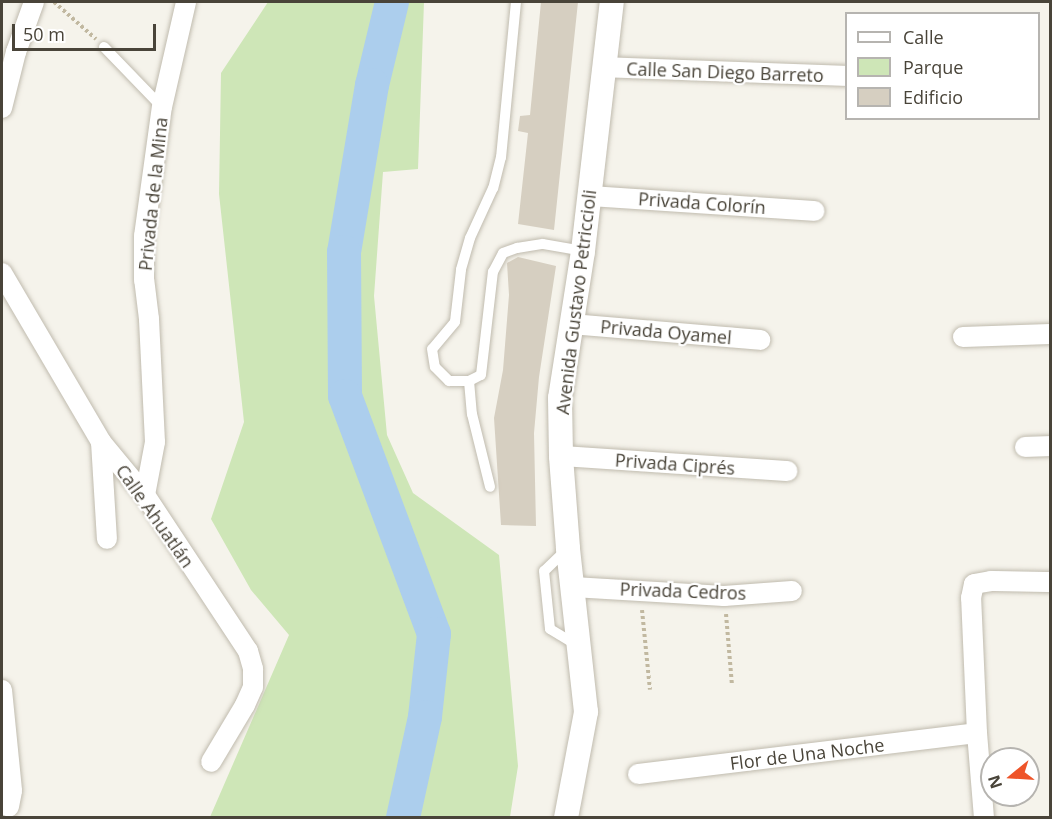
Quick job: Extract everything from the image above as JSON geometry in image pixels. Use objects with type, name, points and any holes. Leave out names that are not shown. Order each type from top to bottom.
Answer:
[{"type":"street","points":[[2,108],[16,52],[34,2]]},
{"type":"street","name":"Privada de la Mina","points":[[145,495],[155,442],[149,319],[144,280],[144,236],[162,107],[186,2]]},
{"type":"street","name":"Avenida Gustavo Petriccioli","points":[[566,818],[586,712],[568,548],[561,456],[560,398],[583,251],[612,2]]},
{"type":"street","name":"Calle San Diego Barreto","points":[[603,67],[845,76]]},
{"type":"street","name":"Privada Colorín","points":[[589,196],[815,211]]},
{"type":"street","name":"Calle Ahuatlán","points":[[2,273],[101,442],[145,495],[248,651],[254,669],[253,687],[245,705],[211,762]]},
{"type":"street","name":"Privada Oyamel","points":[[571,324],[760,340]]},
{"type":"street","points":[[963,337],[1050,334]]},
{"type":"street","points":[[101,442],[107,539]]},
{"type":"street","points":[[1025,447],[1050,446]]},
{"type":"street","name":"Privada Ciprés","points":[[561,456],[789,471]]},
{"type":"street","points":[[984,818],[977,733],[971,598],[974,584],[991,581],[1050,582]]},
{"type":"street","name":"Privada Cedros","points":[[573,587],[724,596],[792,591]]},
{"type":"street","points":[[2,690],[12,791],[9,807]]},
{"type":"street","name":"Flor de Una Noche","points":[[638,774],[977,733]]},
{"type":"lane","points":[[516,2],[501,157],[493,188],[470,238],[461,270],[455,322],[432,349],[435,367],[450,381],[469,381],[481,375],[493,272],[503,254],[517,248],[543,244],[583,251]]},
{"type":"lane","points":[[104,47],[162,107]]},
{"type":"lane","points":[[469,381],[472,414],[490,487]]},
{"type":"lane","points":[[568,548],[544,571],[550,629],[578,646]]},
{"type":"path","points":[[54,2],[104,47]]},
{"type":"path","points":[[640,592],[650,690]]},
{"type":"path","points":[[724,596],[732,685]]},
{"type":"green space","points":[[268,2],[424,2],[418,169],[383,172],[374,296],[387,435],[413,493],[499,555],[518,766],[510,817],[210,817],[289,635],[251,590],[211,519],[244,422],[219,194],[221,73]]},
{"type":"building","points":[[541,2],[578,2],[554,230],[518,224],[528,133],[518,131],[520,116],[530,115]]},
{"type":"building","points":[[518,257],[556,266],[539,377],[534,433],[536,526],[501,525],[494,418],[503,370],[509,295],[507,263]]},
{"type":"waterway","points":[[392,2],[372,85],[344,252],[345,396],[434,634],[425,717],[403,818]]}]
